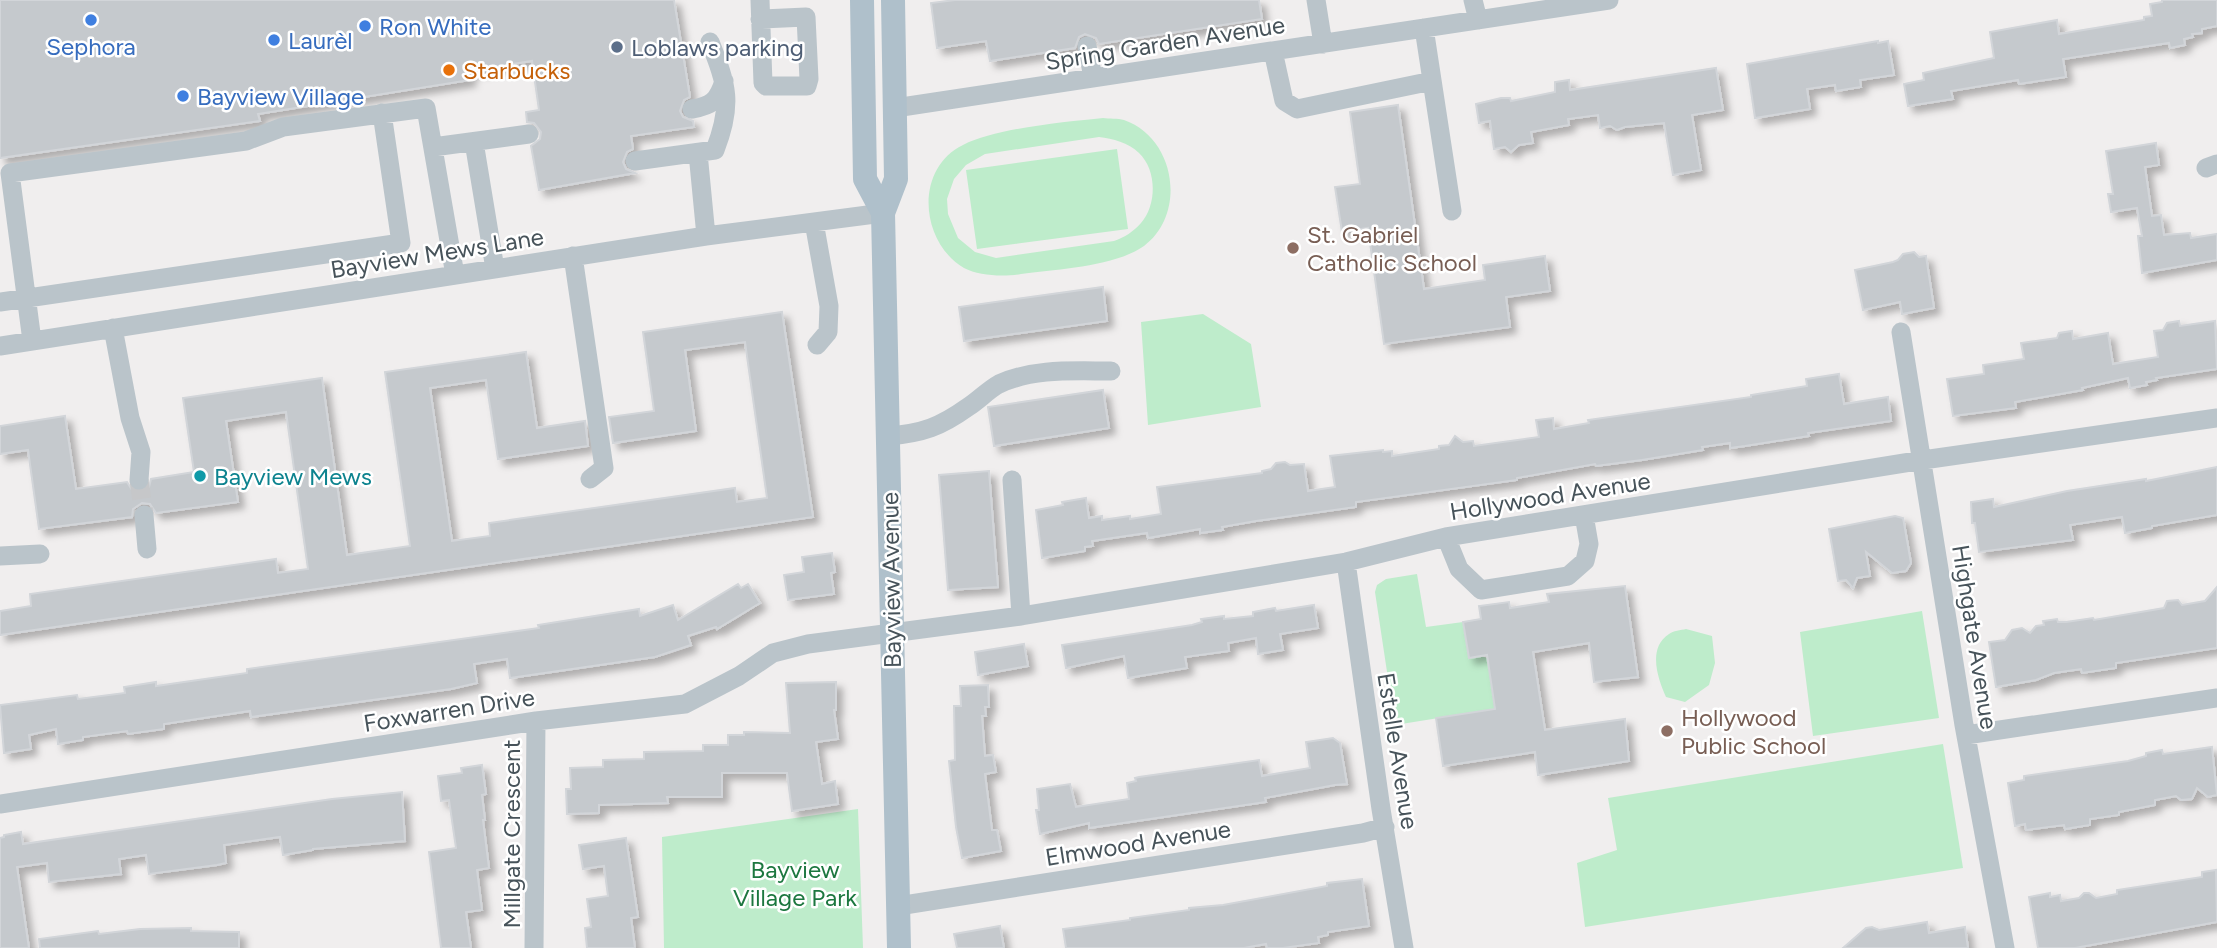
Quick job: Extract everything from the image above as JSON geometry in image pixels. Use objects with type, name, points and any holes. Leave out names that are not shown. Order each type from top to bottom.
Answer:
[{"type":"main road","name":"Bayview Avenue","points":[[893,0],[896,179],[883,213],[899,948]]},
{"type":"main road","name":"Bayview Avenue","points":[[862,4],[865,179],[883,213]]},
{"type":"main road","points":[[862,4],[880,56],[882,99],[888,106],[895,108]]},
{"type":"street","points":[[1316,0],[1323,44]]},
{"type":"street","points":[[1474,0],[1478,20]]},
{"type":"street","name":"Spring Garden Avenue","points":[[895,108],[1478,20],[1577,2],[1609,0]]},
{"type":"street","points":[[1424,28],[1452,211]]},
{"type":"street","points":[[635,161],[715,150],[724,129],[727,104],[724,80],[710,41]]},
{"type":"street","points":[[1087,46],[1093,78]]},
{"type":"street","points":[[1273,51],[1284,101],[1297,109],[1432,81]]},
{"type":"street","points":[[692,109],[711,104],[719,96],[724,80]]},
{"type":"street","points":[[32,341],[10,173],[246,141],[284,127],[426,108],[455,275]]},
{"type":"street","points":[[0,302],[401,243],[382,113]]},
{"type":"street","points":[[433,147],[529,134]]},
{"type":"street","points":[[474,142],[495,269]]},
{"type":"street","points":[[698,153],[706,236]]},
{"type":"street","name":"Bayview Mews Lane","points":[[0,346],[573,256],[883,213]]},
{"type":"street","points":[[814,222],[829,306],[828,332],[817,345]]},
{"type":"street","points":[[573,256],[604,468],[590,479]]},
{"type":"street","points":[[113,328],[130,418],[141,452],[139,480]]},
{"type":"street","name":"Highgate Avenue","points":[[1901,332],[1966,735],[2005,948]]},
{"type":"street","points":[[888,436],[918,434],[930,430],[967,408],[997,385],[1031,372],[1111,371]]},
{"type":"street","name":"Hollywood Avenue","points":[[892,633],[1021,616],[1346,562],[1446,537],[1923,460],[2217,418]]},
{"type":"street","points":[[1013,480],[1021,616]]},
{"type":"street","points":[[144,515],[147,549]]},
{"type":"street","points":[[1446,537],[1459,569],[1481,590],[1568,576],[1585,561],[1589,544],[1584,515]]},
{"type":"street","points":[[0,556],[40,554]]},
{"type":"street","name":"Estelle Avenue","points":[[1346,562],[1404,948]]},
{"type":"street","name":"Foxwarren Drive","points":[[0,804],[536,721],[685,704],[739,676],[773,653],[808,644],[892,633]]},
{"type":"street","points":[[1966,735],[2217,698]]},
{"type":"street","name":"Millgate Crescent","points":[[534,948],[536,721]]},
{"type":"street","name":"Elmwood Avenue","points":[[898,906],[1349,835],[1385,827]]},
{"type":"green space","points":[[1103,118],[1124,120],[1142,129],[1165,159],[1170,178],[1166,215],[1158,232],[1144,246],[1117,259],[1101,263],[1007,275],[970,271],[949,256],[938,241],[931,224],[929,206],[930,188],[936,171],[947,156],[963,145],[993,134]],"holes":[[[1099,137],[1135,149],[1145,160],[1152,178],[1150,207],[1141,223],[1129,234],[1114,241],[996,258],[975,252],[958,238],[948,214],[947,199],[954,179],[966,165],[985,154]]]},
{"type":"green space","points":[[1117,149],[1128,229],[977,249],[966,170]]},
{"type":"green space","points":[[1203,314],[1251,344],[1261,407],[1148,425],[1141,322]]},
{"type":"green space","points":[[1417,574],[1426,627],[1463,622],[1469,657],[1487,658],[1495,709],[1395,725],[1375,592],[1377,585],[1386,579]]},
{"type":"green space","points":[[1922,611],[1939,718],[1813,736],[1800,632]]},
{"type":"green space","points":[[1686,629],[1712,636],[1715,663],[1709,685],[1685,702],[1666,697],[1660,682],[1656,655],[1662,640],[1671,633]]},
{"type":"green space","points":[[1943,744],[1963,868],[1585,927],[1577,863],[1617,850],[1608,798]]},
{"type":"green space","name":"Bayview Village Park","points":[[858,809],[863,948],[664,948],[662,837]]},
{"type":"building","name":"Bayview Village","points":[[0,0],[674,0],[690,97],[684,100],[680,111],[683,117],[693,121],[694,127],[631,136],[633,149],[627,152],[623,162],[626,169],[635,173],[539,190],[531,146],[540,139],[541,132],[534,123],[527,122],[526,112],[539,110],[532,61],[468,71],[470,80],[258,114],[260,121],[0,158]]},
{"type":"building","points":[[955,0],[1259,0],[1262,19],[1099,44],[1096,38],[1085,34],[1079,37],[1075,48],[990,61],[986,41],[937,48],[931,3]]},
{"type":"building","points":[[2162,0],[2217,0],[2217,26],[2192,34],[2193,37],[2184,39],[2185,45],[2170,48],[2169,43],[2063,59],[2066,77],[2019,84],[2018,80],[1951,91],[1953,99],[1908,106],[1904,84],[1924,80],[1923,73],[1994,58],[1990,32],[2057,20],[2059,34],[2144,20],[2144,17],[2152,16],[2150,4]]},
{"type":"building","points":[[1888,41],[1894,75],[1860,80],[1861,87],[1836,91],[1835,85],[1807,89],[1810,109],[1755,118],[1747,64]]},
{"type":"building","points":[[1716,68],[1723,110],[1692,115],[1701,170],[1673,175],[1664,123],[1617,130],[1610,126],[1600,128],[1598,115],[1568,119],[1569,125],[1531,132],[1533,143],[1519,145],[1511,152],[1505,147],[1494,149],[1490,121],[1479,123],[1476,104],[1501,98],[1510,98],[1511,101],[1555,92],[1555,82],[1569,80],[1570,90]]},
{"type":"building","points":[[1398,105],[1424,289],[1485,280],[1483,265],[1545,256],[1550,291],[1506,297],[1510,327],[1384,344],[1368,228],[1342,232],[1335,187],[1360,184],[1350,112]]},
{"type":"building","points":[[2156,143],[2159,165],[2145,167],[2152,216],[2161,215],[2164,235],[2190,233],[2191,238],[2217,234],[2217,260],[2142,273],[2138,236],[2142,236],[2137,208],[2111,212],[2108,194],[2113,194],[2106,151]]},
{"type":"building","points":[[1914,252],[1919,257],[1926,256],[1934,308],[1902,314],[1900,302],[1863,310],[1855,270],[1893,262],[1903,254]]},
{"type":"building","points":[[1103,287],[1107,321],[964,341],[959,307]]},
{"type":"building","name":"Bayview Mews","points":[[782,312],[813,517],[0,635],[0,611],[31,606],[30,594],[276,559],[278,573],[308,569],[286,412],[226,421],[238,502],[156,513],[150,504],[142,503],[133,509],[132,517],[39,529],[28,450],[0,454],[0,426],[65,416],[76,489],[127,482],[132,490],[139,492],[149,487],[151,479],[194,472],[183,398],[322,378],[347,555],[410,546],[385,372],[526,352],[537,428],[585,421],[588,446],[498,459],[486,380],[430,388],[452,541],[490,536],[489,523],[735,488],[737,502],[767,498],[745,342],[685,350],[696,431],[613,443],[609,417],[654,411],[643,332]]},
{"type":"building","points":[[2179,321],[2180,326],[2215,321],[2217,369],[2156,378],[2157,380],[2146,382],[2147,385],[2130,388],[2128,378],[2082,388],[2083,390],[2015,402],[2016,408],[1953,416],[1947,379],[1984,374],[1983,365],[2024,359],[2021,343],[2057,338],[2059,333],[2072,331],[2073,339],[2108,333],[2113,364],[2158,357],[2154,331],[2163,330],[2167,323]]},
{"type":"building","points":[[1839,374],[1844,404],[1888,397],[1891,421],[1808,433],[1809,436],[1745,446],[1730,448],[1730,443],[1702,447],[1703,450],[1596,466],[1595,464],[1517,480],[1356,502],[1356,507],[1256,521],[1222,527],[1223,530],[1200,533],[1200,529],[1148,538],[1147,533],[1092,541],[1093,546],[1085,547],[1085,551],[1042,558],[1036,510],[1063,505],[1062,502],[1086,498],[1089,518],[1102,516],[1102,520],[1161,514],[1157,487],[1262,473],[1276,463],[1285,462],[1290,465],[1304,464],[1308,491],[1335,487],[1330,456],[1383,450],[1392,451],[1392,456],[1439,449],[1439,446],[1449,445],[1455,436],[1463,442],[1473,441],[1474,446],[1539,437],[1536,420],[1553,418],[1554,429],[1589,423],[1588,420],[1751,397],[1807,386],[1806,379]]},
{"type":"building","points":[[1103,390],[1109,428],[994,446],[988,407]]},
{"type":"building","points":[[2217,467],[2217,515],[2125,533],[2122,517],[2070,525],[2073,540],[1979,552],[1975,523],[1972,523],[1971,502],[1993,499],[1994,507],[2067,491],[2146,481]]},
{"type":"building","points":[[989,471],[998,587],[948,590],[939,475]]},
{"type":"building","points":[[1895,516],[1903,518],[1904,523],[1911,563],[1906,571],[1892,573],[1866,552],[1870,576],[1857,578],[1853,588],[1846,580],[1838,581],[1829,529]]},
{"type":"building","points":[[832,553],[834,594],[788,600],[784,575],[804,572],[802,557]]},
{"type":"building","points":[[738,584],[741,588],[748,584],[760,603],[717,629],[716,627],[688,636],[691,645],[655,657],[510,678],[507,659],[474,664],[477,683],[451,689],[251,717],[250,711],[164,724],[164,729],[83,737],[83,740],[58,744],[56,729],[29,735],[31,749],[4,753],[0,705],[77,695],[78,699],[125,693],[124,687],[156,682],[156,686],[247,673],[247,669],[539,628],[538,625],[639,609],[640,616],[673,605],[678,620]]},
{"type":"building","points":[[1625,586],[1638,677],[1594,682],[1589,643],[1533,652],[1545,730],[1625,719],[1629,761],[1538,775],[1535,752],[1443,766],[1436,718],[1495,709],[1487,655],[1469,658],[1463,622],[1481,619],[1479,606],[1509,602],[1510,608],[1549,602],[1547,594]]},
{"type":"building","points":[[2217,587],[2217,648],[2116,663],[2116,668],[2082,673],[2081,669],[2054,673],[2036,680],[1996,687],[1989,642],[2005,640],[2012,630],[2022,628],[2030,633],[2036,626],[2044,625],[2043,621],[2094,620],[2164,608],[2167,601],[2178,600],[2182,605],[2205,601]]},
{"type":"building","points":[[1314,605],[1318,628],[1280,634],[1283,650],[1258,654],[1256,638],[1228,643],[1229,651],[1185,657],[1187,668],[1128,678],[1124,656],[1066,668],[1062,645],[1192,625],[1202,622],[1201,619],[1253,616],[1253,612],[1275,608],[1276,611]]},
{"type":"building","points":[[1024,644],[1028,666],[978,675],[975,652]]},
{"type":"building","points":[[836,682],[834,710],[838,739],[816,742],[822,784],[835,781],[838,804],[792,811],[787,773],[722,773],[722,797],[667,797],[668,803],[599,805],[599,813],[567,814],[566,789],[571,789],[570,768],[603,767],[603,760],[644,759],[644,752],[703,751],[703,745],[728,745],[728,735],[744,735],[744,732],[790,733],[786,683]]},
{"type":"building","points":[[988,685],[989,707],[985,707],[986,716],[982,716],[985,756],[993,755],[996,772],[985,774],[992,830],[997,830],[1001,851],[962,858],[949,761],[955,760],[954,706],[961,706],[960,686]]},
{"type":"building","points":[[1333,738],[1340,743],[1347,784],[1265,798],[1266,802],[1089,828],[1089,823],[1040,834],[1036,810],[1039,810],[1037,789],[1070,784],[1076,807],[1129,799],[1127,783],[1136,781],[1135,778],[1139,777],[1259,760],[1262,776],[1310,768],[1306,742]]},
{"type":"building","points":[[2212,747],[2217,795],[2208,797],[2197,788],[2192,799],[2181,800],[2176,796],[2155,800],[2155,805],[2119,812],[2119,815],[2090,819],[2090,825],[2065,829],[2064,825],[2026,830],[2025,824],[2015,826],[2008,783],[2024,780],[2024,776],[2128,761],[2162,750],[2163,754]]},
{"type":"building","points":[[482,765],[486,794],[482,795],[483,820],[489,868],[477,870],[482,910],[466,912],[471,948],[441,948],[429,852],[456,848],[449,800],[441,801],[438,776],[462,773],[461,768]]},
{"type":"building","points":[[402,792],[405,841],[313,849],[283,855],[280,837],[224,845],[226,863],[217,865],[149,874],[146,855],[119,859],[121,874],[49,882],[47,863],[17,867],[29,948],[0,948],[0,838],[4,835],[21,832],[23,844],[332,799]]},
{"type":"building","points":[[626,838],[638,917],[631,918],[635,948],[587,948],[585,928],[591,927],[587,899],[608,896],[604,866],[583,869],[579,845]]},
{"type":"building","points":[[2216,870],[2217,922],[2075,948],[2038,948],[2029,897],[2050,893],[2050,897],[2060,895],[2061,901],[2089,893],[2096,898],[2117,894],[2117,890],[2202,877],[2202,872]]},
{"type":"building","points":[[1362,879],[1369,926],[1328,932],[1328,935],[1318,937],[1319,943],[1283,948],[1267,948],[1266,944],[1244,948],[1066,948],[1063,929],[1223,905],[1327,886],[1327,883]]},
{"type":"building","points":[[1927,922],[1929,933],[1965,927],[1968,948],[1843,948],[1866,928],[1879,930]]},
{"type":"building","points":[[1000,926],[1004,948],[957,948],[954,934]]},
{"type":"building","points":[[191,928],[191,931],[239,932],[239,948],[40,948],[39,939],[98,931],[99,934],[140,929]]},
{"type":"tunnel","points":[[139,480],[144,515]]},
{"type":"place","name":"Sephora","points":[[91,20]]},
{"type":"place","name":"Ron White","points":[[365,26]]},
{"type":"place","name":"Laurèl","points":[[274,40]]},
{"type":"place","name":"Loblaws parking","points":[[617,47]]},
{"type":"place","name":"Starbucks","points":[[449,70]]},
{"type":"place","name":"Bayview Village","points":[[183,96]]},
{"type":"place","name":"St. Gabriel Catholic School","points":[[1293,248]]},
{"type":"place","name":"Bayview Mews","points":[[200,476]]},
{"type":"place","name":"Hollywood Public School","points":[[1667,731]]}]
